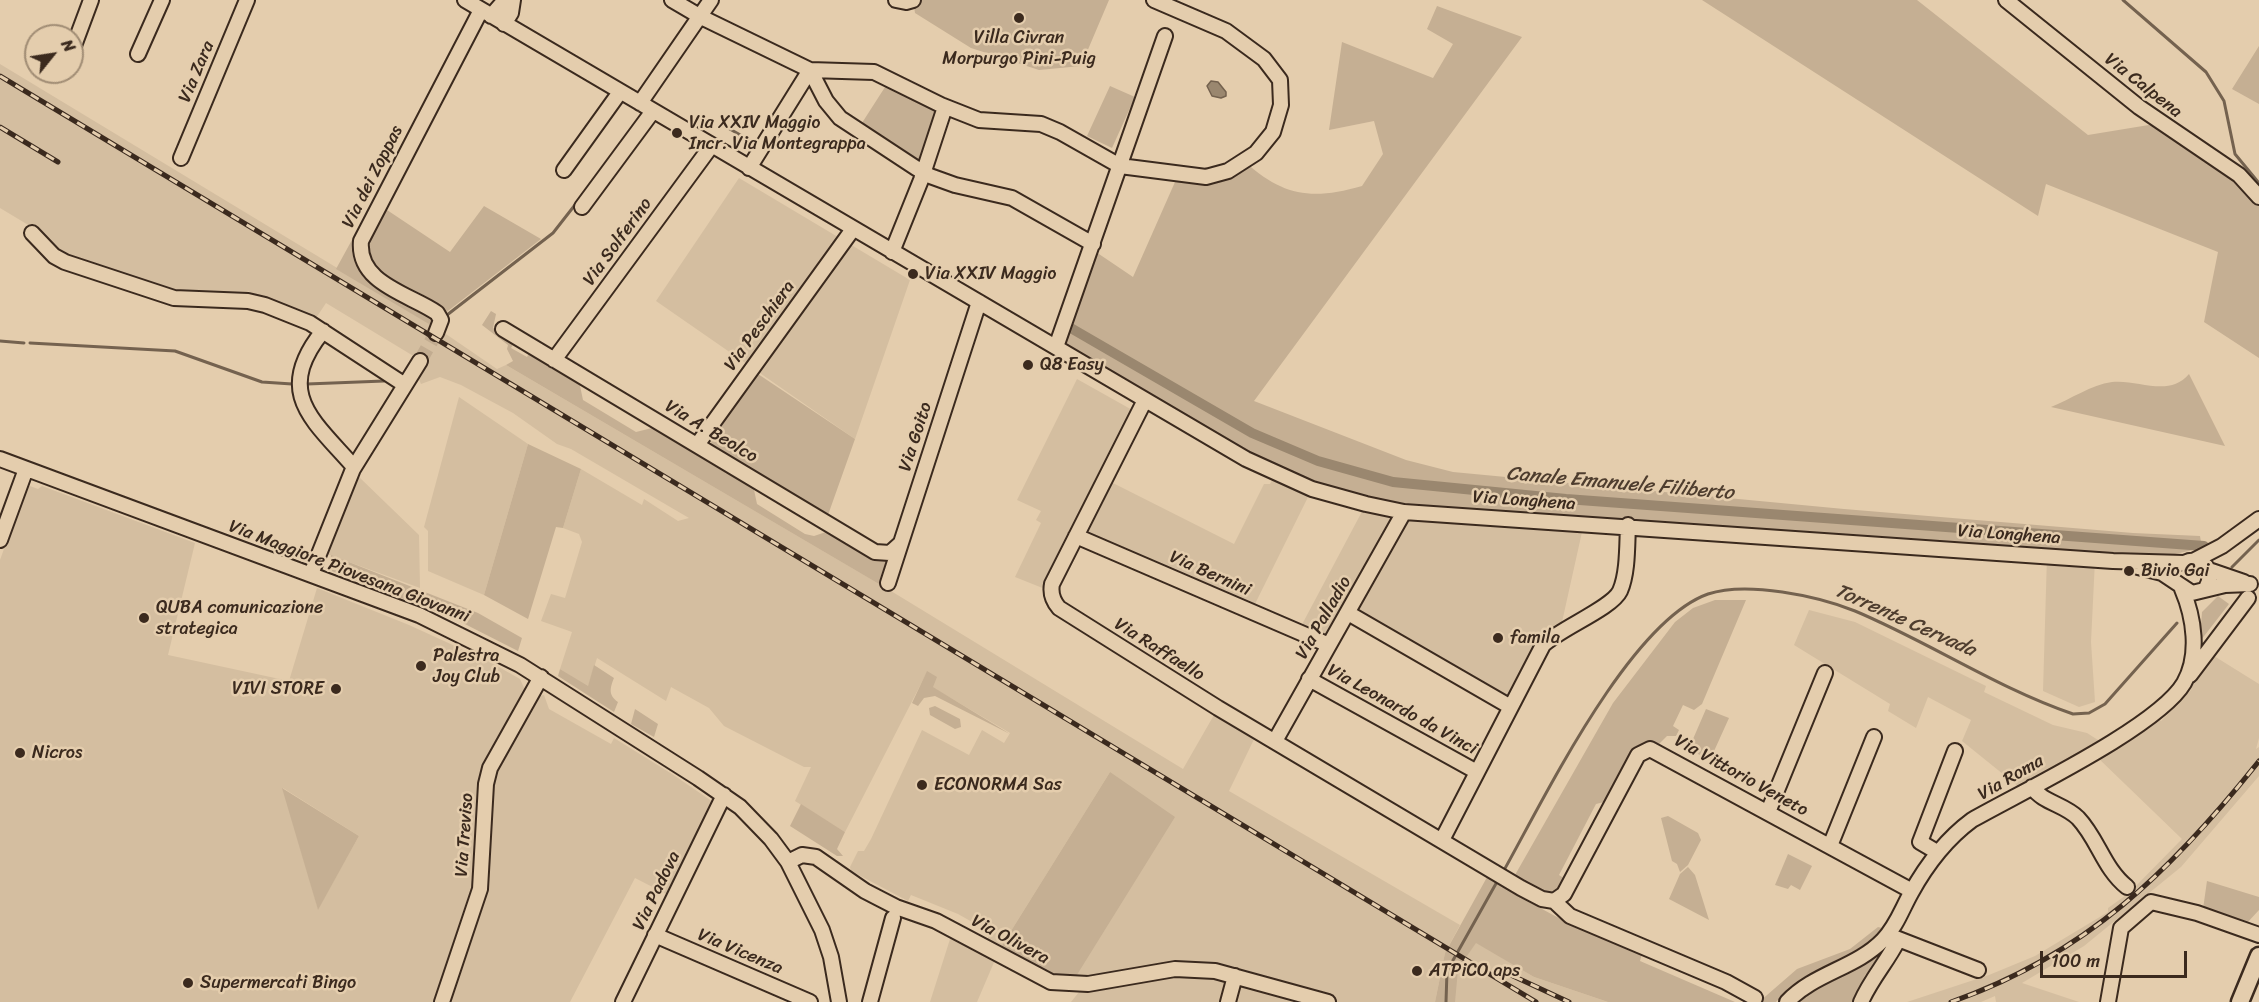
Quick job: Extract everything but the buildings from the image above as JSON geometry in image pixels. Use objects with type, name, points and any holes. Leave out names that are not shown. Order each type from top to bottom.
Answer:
[{"type":"main road","points":[[2240,1002],[2259,956]]},
{"type":"street","points":[[83,24],[92,0]]},
{"type":"street","points":[[138,54],[162,0]]},
{"type":"street","name":"Via Zara","points":[[181,158],[247,0]]},
{"type":"street","name":"Via Longhena","points":[[465,0],[1275,475],[1332,495],[1404,512],[1628,525],[2113,561],[2199,564],[2252,590]]},
{"type":"street","name":"Via dei Zoppas","points":[[436,333],[441,324],[437,313],[372,276],[362,259],[361,241],[486,13],[505,0]]},
{"type":"street","points":[[504,24],[511,13],[513,0]]},
{"type":"street","points":[[672,0],[701,17],[810,70],[874,72],[945,107],[990,122],[1041,124],[1060,132],[1119,166],[1206,177],[1228,171],[1245,162],[1267,141],[1278,120],[1281,105],[1280,80],[1274,69],[1249,46],[1226,31],[1154,0]]},
{"type":"street","points":[[640,103],[711,0]]},
{"type":"street","points":[[896,0],[906,2],[913,0]]},
{"type":"street","name":"Via Calpena","points":[[2006,0],[2139,107],[2239,175],[2259,197]]},
{"type":"street","points":[[1056,346],[1165,36]]},
{"type":"street","points":[[749,168],[810,70]]},
{"type":"street","points":[[810,70],[826,101],[840,118],[923,173],[955,185],[1012,198],[1093,244]]},
{"type":"street","points":[[564,170],[620,92]]},
{"type":"street","points":[[892,252],[923,173],[945,107]]},
{"type":"street","points":[[582,207],[653,111]]},
{"type":"street","name":"Via Solferino","points":[[554,360],[712,146]]},
{"type":"street","name":"Via Peschiera","points":[[697,445],[853,229]]},
{"type":"street","points":[[32,233],[54,256],[174,298],[248,301],[300,318],[405,385]]},
{"type":"street","name":"Via Goito","points":[[888,583],[979,302]]},
{"type":"street","name":"Via A. Beolco","points":[[503,329],[875,552],[890,553],[900,544]]},
{"type":"street","points":[[323,331],[305,361],[299,396],[310,416],[354,467]]},
{"type":"street","points":[[311,574],[354,467],[420,361]]},
{"type":"street","name":"Via Raffaello","points":[[1145,400],[1052,584],[1050,591],[1059,608],[1511,882],[1542,899],[1554,901],[1570,916],[1726,982],[1755,998]]},
{"type":"street","name":"Via Maggiore Piovesana Giovanni","points":[[0,459],[419,615],[490,649],[541,677],[724,795],[759,826],[788,862],[813,909],[831,957],[838,1002]]},
{"type":"street","points":[[0,540],[26,469]]},
{"type":"street","name":"Via Palladio","points":[[1275,741],[1404,512]]},
{"type":"street","points":[[2181,587],[2178,570],[2199,564],[2259,519]]},
{"type":"street","points":[[1442,840],[1509,706],[1543,645],[1566,626],[1606,606],[1619,594],[1628,525]]},
{"type":"street","name":"Via Bernini","points":[[1076,536],[1329,645]]},
{"type":"street","name":"Via Longhena","points":[[2113,561],[2157,572],[2192,593],[2204,589],[2252,590]]},
{"type":"street","points":[[2199,564],[2210,579],[2204,589]]},
{"type":"street","name":"Via Roma","points":[[2181,587],[2193,625]]},
{"type":"street","name":"Via Roma","points":[[2183,684],[2190,666],[2193,625],[2204,589]]},
{"type":"street","name":"Via Roma","points":[[1861,1002],[1871,980],[1888,959],[1893,937],[1912,891],[1937,852],[1972,820],[2116,739],[2153,714],[2183,684],[2252,590]]},
{"type":"street","points":[[1348,613],[1509,706]]},
{"type":"street","points":[[1768,812],[1825,673]]},
{"type":"street","name":"Via Treviso","points":[[441,1002],[480,889],[486,784],[490,768],[541,677]]},
{"type":"street","name":"Via Leonardo da Vinci","points":[[1309,679],[1477,772]]},
{"type":"street","points":[[1830,846],[1874,737]]},
{"type":"street","name":"Via Vittorio Veneto","points":[[1554,901],[1564,894],[1638,754],[1646,749],[1657,751],[1912,891]]},
{"type":"street","points":[[1937,852],[1920,842],[1955,751]]},
{"type":"street","points":[[2032,787],[2040,797],[2064,808],[2079,819],[2109,867],[2127,887]]},
{"type":"street","name":"Via Padova","points":[[623,1002],[724,795]]},
{"type":"street","name":"Via Olivera","points":[[788,862],[802,855],[816,857],[865,891],[896,907],[936,921],[1051,982],[1088,984],[1175,969],[1215,971],[1328,1002]]},
{"type":"street","points":[[2108,1002],[2121,928],[2151,902],[2197,913],[2259,935]]},
{"type":"street","points":[[870,1002],[893,918]]},
{"type":"street","name":"Via Vicenza","points":[[655,935],[810,1002]]},
{"type":"street","points":[[1893,937],[1978,970]]},
{"type":"street","name":"Via Roma","points":[[1787,1002],[1809,984],[1862,957],[1893,937]]},
{"type":"street","points":[[1228,1002],[1235,976]]},
{"type":"shaded area","points":[[913,0],[1109,0],[1081,66],[1039,70],[971,48],[915,13]]},
{"type":"shaded area","points":[[1702,0],[1917,0],[2088,135],[2161,123],[2259,197],[2259,358],[2204,322],[2218,252],[2046,184],[2038,216]]},
{"type":"shaded area","points":[[1437,6],[1522,37],[1254,401],[1406,460],[1453,472],[1844,509],[2133,533],[2200,536],[2202,548],[2175,554],[2158,554],[2157,557],[1423,514],[1312,489],[1056,347],[1096,252],[1133,277],[1175,182],[1182,174],[1206,177],[1245,162],[1273,182],[1286,189],[1300,192],[1329,193],[1362,186],[1383,154],[1374,121],[1329,130],[1342,42],[1433,78],[1453,44],[1427,29]]},
{"type":"shaded area","points":[[2259,46],[2259,104],[2232,89]]},
{"type":"shaded area","points":[[0,64],[24,79],[24,84],[33,84],[443,332],[497,369],[506,365],[891,591],[1183,769],[1218,708],[1258,731],[1229,791],[1460,925],[1445,953],[1435,1002],[1071,1002],[1079,992],[1075,978],[1110,772],[1001,947],[987,940],[990,932],[958,914],[911,895],[908,901],[851,871],[850,867],[858,851],[864,851],[871,839],[922,730],[969,755],[982,730],[1004,743],[1010,733],[932,687],[927,672],[845,832],[795,801],[811,767],[804,767],[724,726],[709,708],[671,687],[666,701],[597,658],[588,687],[560,669],[572,632],[541,621],[551,594],[565,598],[582,542],[579,534],[563,528],[581,469],[642,505],[644,499],[678,521],[689,518],[571,449],[557,444],[513,413],[461,385],[440,377],[421,384],[418,377],[425,363],[326,303],[314,321],[248,291],[244,297],[178,294],[64,257],[40,232],[0,208]]},
{"type":"shaded area","points":[[1211,81],[1218,82],[1226,92],[1226,96],[1221,98],[1212,96],[1207,86]]},
{"type":"shaded area","points":[[887,84],[936,111],[919,160],[860,126]]},
{"type":"shaded area","points":[[1110,86],[1135,97],[1112,148],[1087,136]]},
{"type":"shaded area","points":[[739,178],[910,280],[855,439],[656,301]]},
{"type":"shaded area","points":[[484,206],[541,239],[444,314],[430,300],[385,276],[374,267],[369,254],[372,235],[384,208],[450,252]]},
{"type":"shaded area","points":[[353,238],[352,253],[365,277],[390,296],[431,317],[434,327],[336,269]]},
{"type":"shaded area","points":[[491,311],[496,314],[493,328],[514,343],[511,348],[527,357],[530,351],[579,381],[583,400],[636,432],[656,427],[753,485],[757,504],[805,534],[814,536],[829,531],[878,560],[890,559],[884,587],[506,365],[513,361],[507,349],[508,345],[482,325]]},
{"type":"shaded area","points":[[758,374],[855,439],[828,515],[711,444],[712,437]]},
{"type":"shaded area","points":[[2189,374],[2225,446],[2051,407],[2089,389],[2112,382],[2163,386],[2181,381]]},
{"type":"shaded area","points":[[1077,379],[1134,411],[1105,479],[1234,544],[1264,484],[1270,484],[1275,475],[1312,489],[1251,612],[1076,536],[1050,591],[1015,577],[1041,523],[1036,520],[1041,511],[1017,500]]},
{"type":"shaded area","points":[[459,397],[528,444],[484,595],[428,571],[428,531],[424,527]]},
{"type":"shaded area","points":[[528,444],[581,469],[563,528],[556,527],[528,619],[484,595]]},
{"type":"shaded area","points":[[358,476],[419,535],[420,588],[327,554]]},
{"type":"shaded area","points":[[27,485],[38,489],[42,486],[195,543],[168,655],[289,681],[317,588],[409,625],[490,662],[520,679],[525,690],[535,697],[544,695],[549,709],[611,744],[614,738],[719,806],[674,898],[635,878],[570,1002],[0,1002],[0,560]],"holes":[[[283,788],[359,836],[318,909]]]},
{"type":"shaded area","points":[[1366,504],[1584,523],[1560,631],[1509,706],[1349,613],[1329,645],[1298,632]]},
{"type":"shaded area","points":[[331,555],[478,613],[522,638],[518,651],[455,619],[329,570]]},
{"type":"shaded area","points":[[2047,556],[2095,560],[2091,642],[2095,702],[2079,707],[2043,691]]},
{"type":"shaded area","points":[[2218,596],[2229,604],[2201,640],[2206,645],[2199,652],[2202,612]]},
{"type":"shaded area","points":[[1715,600],[1746,600],[1702,704],[1694,710],[1683,705],[1673,726],[1679,730],[1676,736],[1667,736],[1659,744],[1637,747],[1608,801],[1596,804],[1559,875],[1565,879],[1559,890],[1546,894],[1515,875],[1613,703],[1675,622],[1693,608]]},
{"type":"shaded area","points":[[1809,610],[1855,622],[1986,686],[1984,692],[2053,725],[2087,733],[2098,740],[2116,739],[2153,714],[2161,721],[2191,690],[2193,682],[2214,656],[2259,684],[2259,738],[2256,749],[2259,747],[2259,776],[2181,867],[2084,946],[2022,983],[2079,1002],[1996,1002],[1995,996],[1981,1002],[1907,1002],[1989,975],[2035,956],[2108,912],[2108,908],[2129,893],[2182,839],[2097,757],[2024,791],[1962,741],[1971,720],[1928,697],[1916,728],[1888,711],[1890,704],[1794,645]]},
{"type":"shaded area","points":[[594,665],[614,678],[611,691],[618,702],[614,712],[558,676],[560,669],[588,686]]},
{"type":"shaded area","points":[[927,671],[937,677],[933,687],[1010,734],[935,696],[924,698],[918,706],[912,703]]},
{"type":"shaded area","points":[[935,706],[960,719],[961,727],[955,729],[930,715],[929,708]]},
{"type":"shaded area","points":[[635,709],[658,724],[654,737],[631,724]]},
{"type":"shaded area","points":[[1706,709],[1729,718],[1710,760],[1694,752],[1690,746]]},
{"type":"shaded area","points":[[1110,772],[1175,817],[1075,978],[1049,974],[1001,947]]},
{"type":"shaded area","points":[[282,788],[359,836],[318,910]]},
{"type":"shaded area","points":[[801,804],[845,832],[837,849],[843,856],[837,856],[790,826]]},
{"type":"shaded area","points":[[1668,816],[1698,833],[1701,840],[1688,865],[1680,872],[1677,864],[1672,861],[1661,818]]},
{"type":"shaded area","points":[[1788,854],[1812,866],[1800,890],[1791,885],[1788,889],[1775,885]]},
{"type":"shaded area","points":[[1688,867],[1695,875],[1709,920],[1669,899],[1680,874]]},
{"type":"shaded area","points":[[1491,870],[1524,898],[1562,920],[1642,954],[1640,961],[1735,1002],[1608,1002],[1534,977],[1476,943],[1458,969],[1455,1002],[1435,1002],[1445,953]]},
{"type":"shaded area","points":[[2207,881],[2259,897],[2259,910],[2247,923],[2203,909]]},
{"type":"shaded area","points":[[1878,927],[1882,928],[1870,940],[1801,981],[1776,1002],[1759,1002],[1797,969],[1850,949]]},
{"type":"shaded area","points":[[951,936],[995,960],[977,1002],[930,1002]]},
{"type":"shaded area","points":[[1476,942],[1534,977],[1608,1002],[1455,1002],[1455,981],[1458,969]]},
{"type":"shaded area","points":[[1887,949],[1882,960],[1865,975],[1856,1002],[1798,1002],[1819,987]]},
{"type":"waterway","points":[[2123,0],[2206,72],[2224,101],[2235,154],[2259,183]]},
{"type":"waterway","name":"Canale Emanuele Filiberto","points":[[728,128],[758,145]]},
{"type":"waterway","name":"Canale Emanuele Filiberto","points":[[447,315],[553,233],[578,201]]},
{"type":"waterway","name":"Canale Emanuele Filiberto","points":[[1069,327],[1252,433],[1318,461],[1393,482],[1566,499],[2204,546]]},
{"type":"waterway","name":"Canale Emanuele Filiberto","points":[[0,341],[24,343]]},
{"type":"waterway","name":"Canale Emanuele Filiberto","points":[[30,343],[175,351],[262,382],[292,384]]},
{"type":"waterway","name":"Canale Emanuele Filiberto","points":[[307,384],[384,381]]},
{"type":"waterway","name":"Torrente Cervada","points":[[2232,567],[2259,540]]},
{"type":"waterway","name":"Torrente Cervada","points":[[1503,872],[1565,759],[1619,675],[1648,639],[1678,611],[1708,594],[1724,590],[1762,590],[1803,596],[1840,605],[1882,623],[2017,691],[2073,714],[2089,713],[2105,704],[2177,623]]},
{"type":"waterway","name":"Torrente Cervada","points":[[1446,1002],[1447,971],[1498,880]]},
{"type":"tunnel","points":[[420,361],[436,333]]},
{"type":"railway","points":[[0,76],[1536,1002]]},
{"type":"railway","points":[[0,127],[58,162]]},
{"type":"railway","points":[[1951,1002],[1999,983],[2044,960],[2085,934],[2123,905],[2193,838],[2259,761]]},
{"type":"railway","points":[[1498,969],[1569,1002]]},
{"type":"place","name":"Villa Civran Morpurgo Pini-Puig","points":[[1019,18]]},
{"type":"place","name":"Via XXIV Maggio Incr. Via Montegrappa","points":[[677,133]]},
{"type":"place","name":"Via XXIV Maggio","points":[[913,274]]},
{"type":"place","name":"Q8 Easy","points":[[1028,365]]},
{"type":"place","name":"Bivio Gai","points":[[2129,571]]},
{"type":"place","name":"QUBA comunicazione strategica","points":[[144,618]]},
{"type":"place","name":"famila","points":[[1498,638]]},
{"type":"place","name":"Palestra Joy Club","points":[[421,666]]},
{"type":"place","name":"VIVI STORE","points":[[336,689]]},
{"type":"place","name":"Nicros","points":[[20,753]]},
{"type":"place","name":"ECONORMA Sas","points":[[922,785]]},
{"type":"place","name":"ATPiCO aps","points":[[1417,971]]},
{"type":"place","name":"Supermercati Bingo","points":[[188,983]]}]
